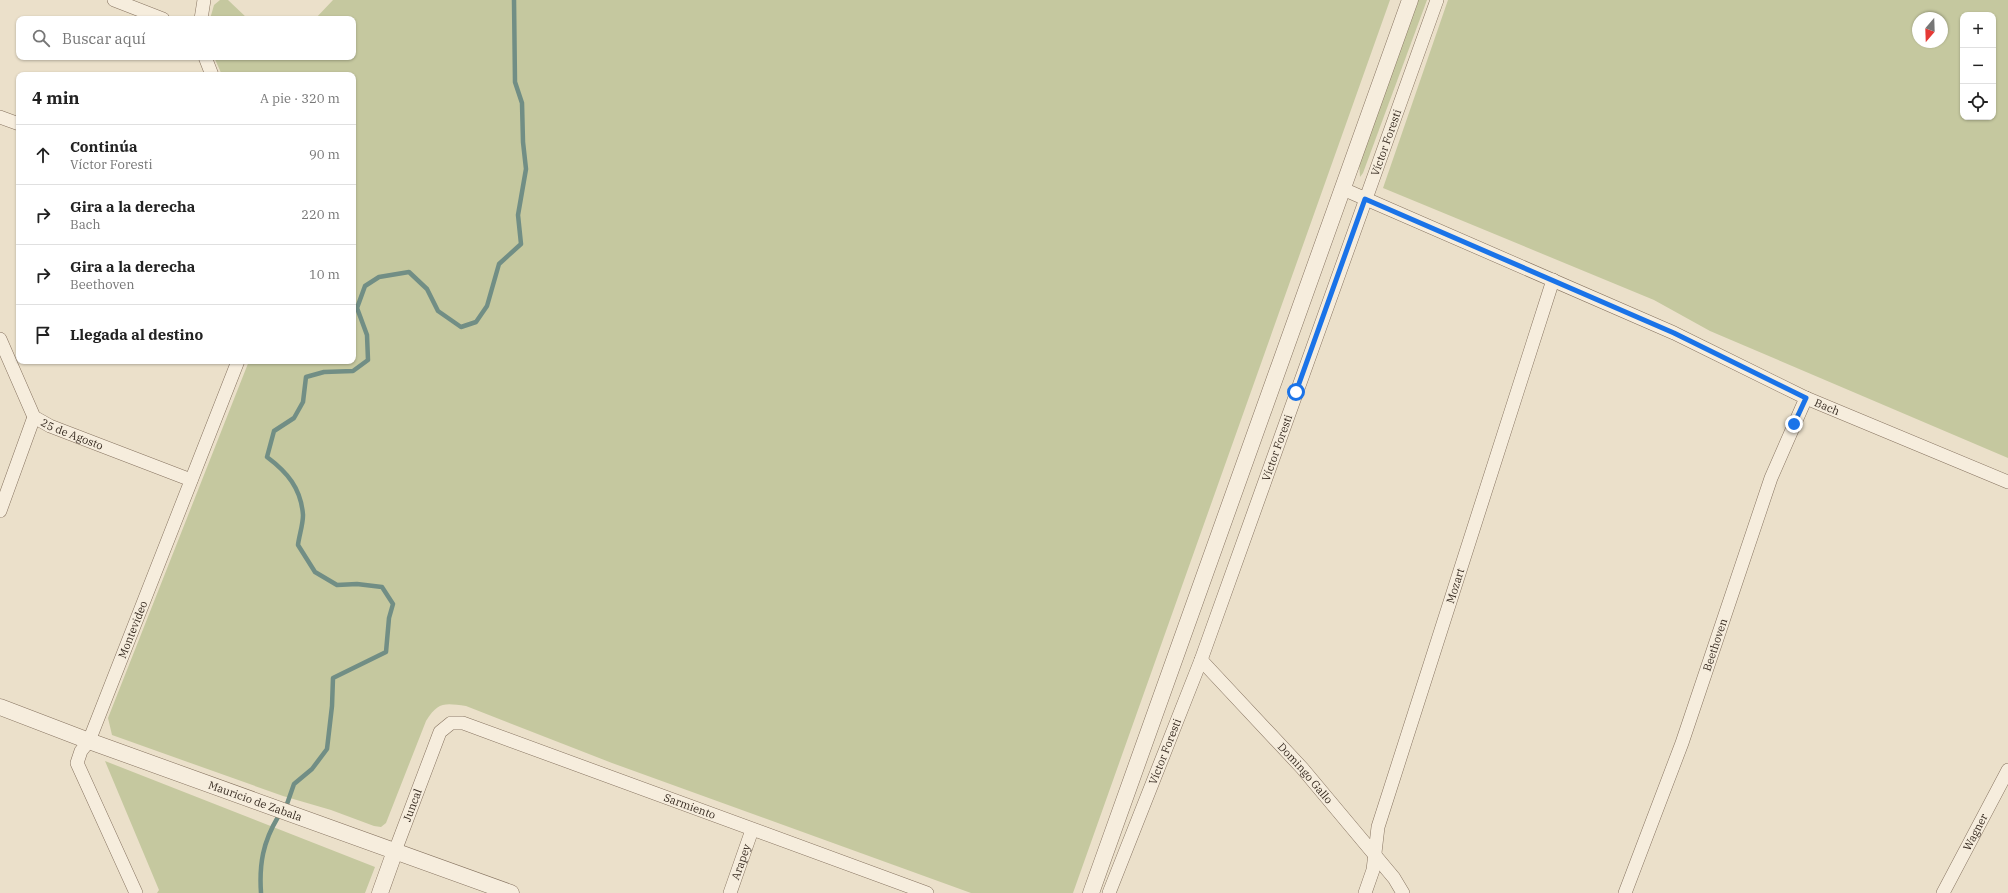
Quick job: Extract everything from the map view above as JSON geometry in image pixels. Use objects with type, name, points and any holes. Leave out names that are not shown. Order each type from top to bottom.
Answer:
[{"type":"street","points":[[114,0],[155,16]]},
{"type":"street","points":[[201,16],[204,0]]},
{"type":"street","name":"Víctor Foresti","points":[[1091,893],[1410,0]]},
{"type":"street","name":"Víctor Foresti","points":[[1110,893],[1201,660],[1437,0]]},
{"type":"street","points":[[206,60],[211,72]]},
{"type":"street","points":[[0,117],[16,123]]},
{"type":"street","name":"Bach","points":[[1343,189],[1674,333],[1806,398],[2008,482]]},
{"type":"street","name":"Mozart","points":[[1365,893],[1373,870],[1378,827],[1553,280]]},
{"type":"street","name":"25 de Agosto","points":[[0,339],[34,417],[50,426],[191,480]]},
{"type":"street","name":"Montevideo","points":[[136,893],[77,763],[81,751],[89,741],[237,364]]},
{"type":"street","name":"Beethoven","points":[[1625,893],[1682,743],[1771,478],[1806,398]]},
{"type":"street","points":[[0,511],[34,417]]},
{"type":"street","name":"Domingo Gallo","points":[[1201,660],[1302,768],[1394,878],[1403,893]]},
{"type":"street","name":"Mauricio de Zabala","points":[[0,707],[89,741],[511,893]]},
{"type":"street","name":"Sarmiento","points":[[451,723],[463,723],[483,729],[752,830],[927,893]]},
{"type":"street","name":"Juncal","points":[[380,893],[440,732],[451,723]]},
{"type":"street","name":"Wagner","points":[[1943,893],[2008,770]]},
{"type":"street","name":"Arapey","points":[[730,893],[752,830]]},
{"type":"green space","points":[[220,0],[228,0],[245,16],[211,16],[214,5]]},
{"type":"green space","points":[[333,0],[1390,0],[1073,893],[971,893],[612,763],[466,706],[452,704],[442,705],[434,710],[430,715],[426,721],[386,823],[381,827],[283,796],[112,735],[108,718],[248,364],[356,364],[356,72],[221,72],[215,60],[356,60],[356,16],[318,16]]},
{"type":"green space","points":[[1416,0],[1427,0],[1363,173],[1360,177],[1359,162]]},
{"type":"green space","points":[[1448,0],[2008,0],[2008,458],[1710,331],[1654,300],[1383,188]]},
{"type":"green space","points":[[105,761],[375,867],[365,893],[157,893],[159,890]]},
{"type":"waterway","points":[[287,804],[294,784],[312,769],[327,749],[332,706],[333,678],[386,652],[389,618],[393,604],[382,587],[357,584],[337,585],[315,572],[298,545],[303,515],[302,505],[296,489],[287,475],[267,457],[274,431],[294,418],[303,402],[306,377],[324,372],[353,371],[368,360],[367,335],[357,308],[365,286],[379,277],[409,272],[427,289],[438,311],[461,327],[476,322],[487,306],[499,264],[521,244],[518,215],[526,169],[523,142],[522,103],[515,82],[514,0]]},
{"type":"waterway","points":[[261,893],[263,854],[269,835],[278,817]]},
{"type":"route","points":[[1296,392],[1365,199],[1674,333],[1806,398],[1794,424]]}]
